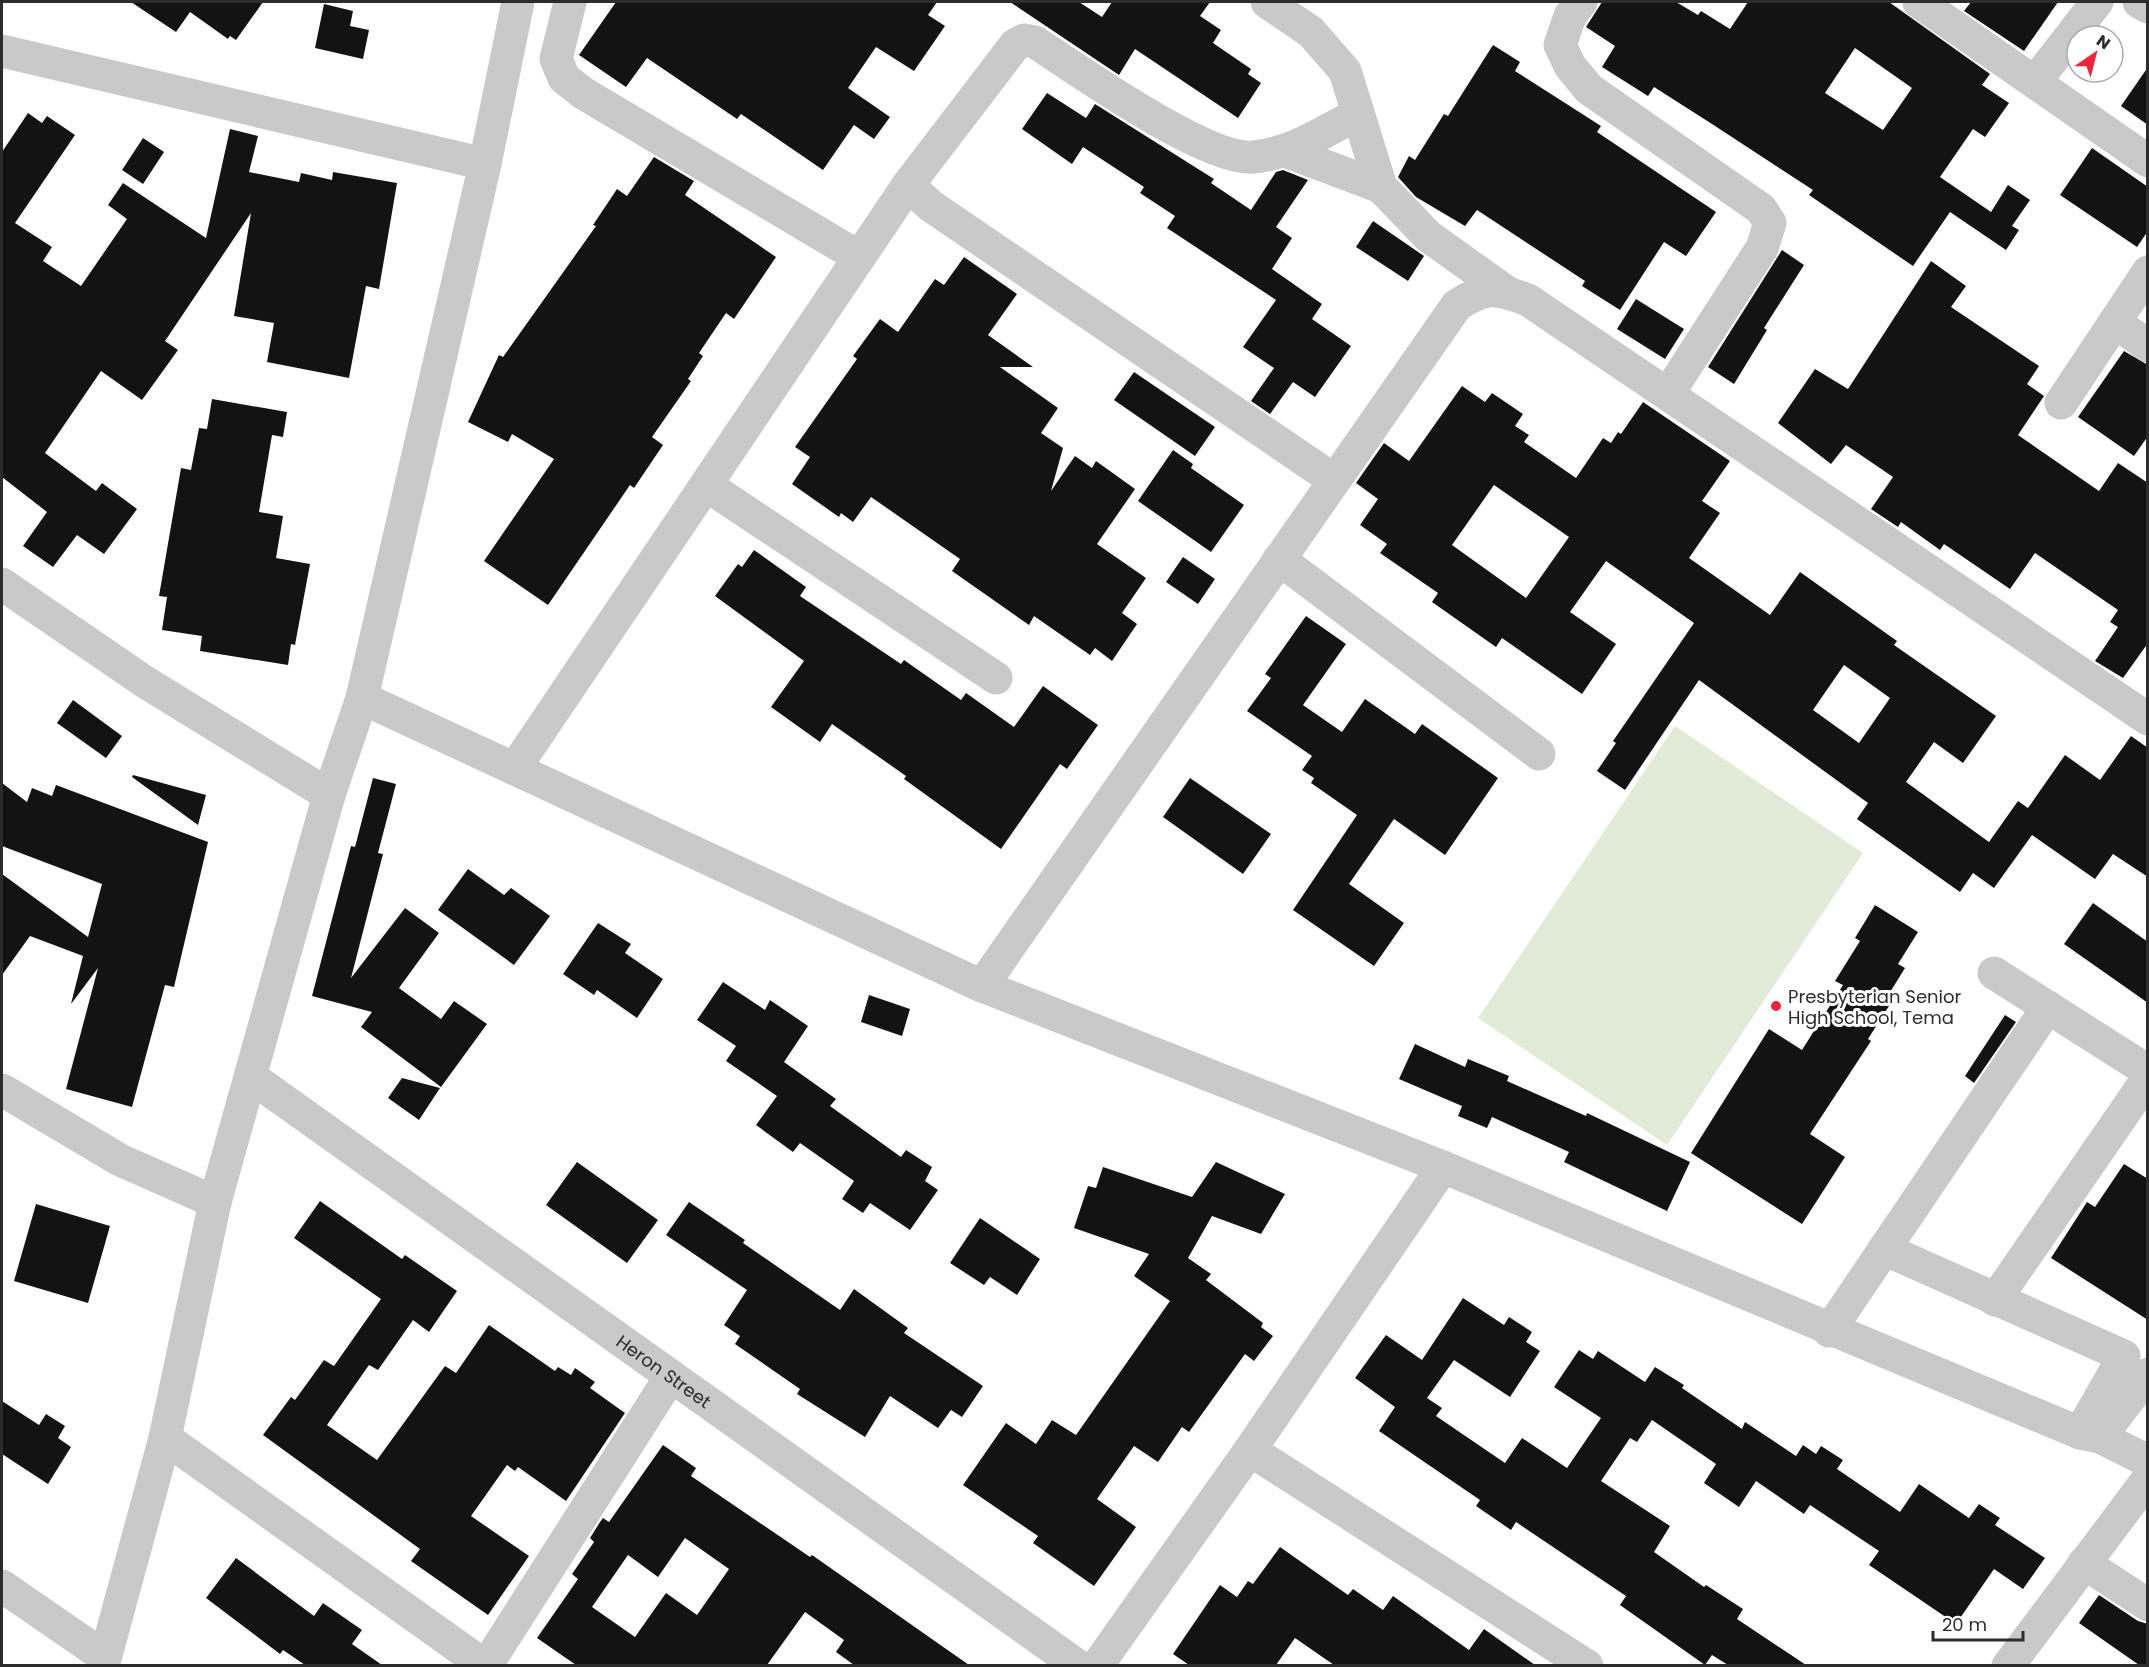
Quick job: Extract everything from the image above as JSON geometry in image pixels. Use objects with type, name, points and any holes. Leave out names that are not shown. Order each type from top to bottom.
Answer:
[{"type":"street","points":[[2,1586],[104,1661],[165,1438],[215,1202],[329,795],[362,698],[485,164],[518,2]]},
{"type":"street","points":[[570,2],[556,59],[564,78],[583,93],[859,256]]},
{"type":"street","points":[[1267,2],[1300,11],[1311,32],[1345,71],[1381,187]]},
{"type":"street","points":[[1581,2],[1570,16],[1560,45],[1570,66],[1590,89],[1761,209],[1770,223],[1762,248],[1668,394]]},
{"type":"street","points":[[1919,2],[2148,161]]},
{"type":"street","points":[[2035,82],[2097,2]]},
{"type":"street","points":[[2139,2],[2148,7]]},
{"type":"street","points":[[515,768],[908,185],[1015,45],[1024,40],[1035,42],[1150,117],[1227,153],[1250,158],[1285,151],[1358,114]]},
{"type":"street","points":[[2,51],[485,164]]},
{"type":"street","points":[[1285,151],[1381,187],[1428,236],[1508,293]]},
{"type":"street","points":[[908,185],[931,206],[1334,480]]},
{"type":"street","points":[[2061,403],[2148,272]]},
{"type":"street","points":[[982,986],[1457,305],[1481,291],[1508,293],[1528,300],[2148,719]]},
{"type":"street","points":[[2115,322],[2148,346]]},
{"type":"street","points":[[706,485],[996,678]]},
{"type":"street","points":[[1279,559],[1539,754]]},
{"type":"street","points":[[2,584],[145,682],[329,795]]},
{"type":"street","points":[[362,698],[982,986],[1443,1167],[1829,1331],[2090,1435],[2148,1461]]},
{"type":"street","points":[[1994,973],[2148,1071]]},
{"type":"street","points":[[1829,1331],[2048,1008]]},
{"type":"street","name":"Heron Street","points":[[251,1077],[1078,1665]]},
{"type":"street","points":[[1995,1300],[2148,1078]]},
{"type":"street","points":[[2,1090],[120,1160],[215,1202]]},
{"type":"street","points":[[1097,1665],[1250,1450],[1443,1167]]},
{"type":"street","points":[[1884,1249],[2124,1356],[2090,1435]]},
{"type":"street","points":[[2090,1435],[2148,1374]]},
{"type":"street","points":[[165,1438],[485,1665],[671,1376]]},
{"type":"street","points":[[1250,1450],[1587,1665]]},
{"type":"street","points":[[2008,1665],[2148,1479]]},
{"type":"street","points":[[2084,1563],[2148,1605]]},
{"type":"green space","points":[[1675,726],[1863,853],[1667,1145],[1478,1018]]},
{"type":"building","points":[[131,2],[263,2],[236,40],[230,36],[228,39],[190,12],[176,32]]},
{"type":"building","points":[[616,2],[937,2],[928,15],[945,26],[914,71],[876,47],[848,88],[890,117],[874,139],[854,125],[823,170],[741,114],[737,119],[647,58],[626,87],[579,55]]},
{"type":"building","points":[[1010,2],[1079,2],[1102,17],[1112,2],[1210,2],[1200,16],[1221,30],[1213,43],[1251,69],[1248,74],[1261,83],[1238,118],[1135,49],[1119,75]]},
{"type":"building","points":[[1602,2],[1676,2],[1698,15],[1701,11],[1730,29],[1748,2],[1889,2],[1990,74],[1982,85],[2009,103],[1985,137],[1973,129],[1940,177],[1991,212],[2008,185],[2030,200],[2012,226],[2019,230],[2006,250],[1950,212],[1913,266],[1809,195],[1813,190],[1712,124],[1654,87],[1648,96],[1602,67],[1615,46],[1586,27]],"holes":[[[1855,48],[1912,88],[1883,130],[1825,93]]]},
{"type":"building","points":[[1971,2],[2058,2],[2024,51],[1964,11]]},
{"type":"building","points":[[324,4],[353,11],[350,26],[369,30],[363,59],[315,48]]},
{"type":"building","points":[[1493,45],[1520,62],[1515,71],[1601,126],[1597,132],[1716,212],[1686,256],[1664,242],[1620,310],[1582,286],[1585,281],[1477,210],[1465,226],[1416,197],[1398,177],[1409,156],[1415,160],[1444,114],[1448,116]]},
{"type":"building","points":[[2148,67],[2148,125],[2121,106]]},
{"type":"building","points":[[1047,93],[1086,118],[1095,104],[1214,179],[1211,183],[1251,210],[1276,172],[1283,170],[1308,180],[1276,227],[1292,238],[1272,269],[1322,304],[1312,319],[1351,346],[1315,397],[1293,382],[1270,414],[1251,401],[1274,368],[1243,347],[1276,300],[1167,228],[1175,216],[1140,193],[1144,187],[1083,147],[1072,164],[1022,129]]},
{"type":"building","points":[[28,113],[42,123],[47,116],[75,135],[15,223],[52,247],[43,261],[81,286],[127,219],[108,205],[123,183],[206,238],[230,129],[258,136],[249,172],[299,182],[301,173],[332,180],[333,172],[397,183],[379,289],[366,286],[349,378],[267,362],[274,323],[234,316],[251,213],[165,341],[178,350],[142,400],[101,371],[45,453],[96,491],[102,483],[137,509],[104,554],[77,535],[53,567],[23,546],[47,512],[2,477],[2,152]]},
{"type":"building","points":[[143,138],[164,152],[143,184],[122,170]]},
{"type":"building","points":[[2092,148],[2148,187],[2148,231],[2137,247],[2060,195]]},
{"type":"building","points":[[654,157],[694,181],[685,195],[776,257],[734,319],[726,313],[699,353],[703,356],[688,379],[691,381],[652,437],[663,445],[634,488],[630,485],[548,605],[484,561],[554,459],[512,434],[508,442],[468,422],[499,355],[503,357],[596,226],[593,225],[617,189],[627,196]]},
{"type":"building","points":[[1373,221],[1424,256],[1408,281],[1356,247]]},
{"type":"building","points":[[1782,250],[1804,265],[1764,328],[1767,330],[1734,384],[1708,367]]},
{"type":"building","points":[[964,257],[1017,294],[988,335],[1033,367],[1000,367],[1058,408],[1041,433],[1063,448],[1051,491],[1075,456],[1092,468],[1096,461],[1135,489],[1097,544],[1146,578],[1122,613],[1137,624],[1112,661],[1095,648],[1090,655],[1034,616],[1029,625],[952,571],[960,559],[871,497],[853,522],[841,513],[839,517],[792,484],[810,457],[795,447],[857,359],[853,356],[880,319],[898,332],[935,279],[944,285]]},
{"type":"building","points":[[1931,261],[1966,286],[1951,307],[2039,366],[2027,384],[2044,396],[2018,435],[2099,491],[2118,463],[2148,483],[2148,643],[2123,678],[2095,661],[2118,627],[2110,622],[2118,610],[2035,553],[2010,589],[1944,544],[1940,550],[1901,522],[1898,527],[1871,509],[1893,477],[1846,445],[1831,464],[1778,423],[1815,369],[1848,389]]},
{"type":"building","points":[[1636,299],[1684,329],[1665,359],[1617,329]]},
{"type":"building","points":[[2124,351],[2148,365],[2148,436],[2134,456],[2078,417]]},
{"type":"building","points":[[1134,372],[1215,427],[1195,456],[1114,400]]},
{"type":"building","points":[[1462,386],[1485,402],[1492,393],[1523,414],[1515,426],[1529,435],[1524,442],[1576,478],[1603,438],[1611,443],[1618,432],[1621,434],[1643,402],[1730,461],[1702,501],[1720,513],[1689,558],[1770,615],[1800,572],[1897,641],[1894,645],[1996,716],[1963,763],[1934,742],[1906,782],[1989,842],[2018,801],[2028,808],[2065,755],[2100,780],[2131,736],[2148,748],[2148,877],[2113,854],[2095,879],[2032,835],[1994,888],[1973,873],[1960,892],[1857,819],[1868,803],[1699,680],[1625,790],[1597,771],[1616,743],[1613,741],[1694,623],[1606,561],[1570,612],[1616,644],[1582,694],[1502,638],[1496,647],[1432,602],[1438,593],[1380,553],[1387,544],[1360,525],[1378,499],[1356,483],[1384,443],[1409,461]],"holes":[[[1494,485],[1569,537],[1526,598],[1452,545]],[[1844,665],[1890,698],[1859,743],[1813,710]]]},
{"type":"building","points":[[212,399],[287,412],[283,437],[272,435],[259,512],[283,516],[276,558],[310,564],[295,645],[291,644],[288,665],[200,651],[202,636],[162,630],[167,597],[159,596],[181,468],[191,470],[199,428],[207,429]]},
{"type":"building","points":[[1173,450],[1193,464],[1191,468],[1244,505],[1211,552],[1138,501]]},
{"type":"building","points":[[754,550],[806,587],[800,596],[901,664],[904,660],[961,700],[966,693],[1014,727],[1043,686],[1098,725],[1067,769],[1060,764],[1001,849],[904,779],[906,776],[832,724],[820,742],[771,707],[804,661],[715,596],[738,564],[742,567]]},
{"type":"building","points":[[1183,557],[1215,579],[1198,604],[1166,582]]},
{"type":"building","points":[[1306,616],[1346,644],[1303,705],[1342,732],[1365,699],[1415,734],[1422,724],[1498,778],[1445,855],[1394,819],[1349,884],[1404,923],[1374,966],[1293,910],[1357,815],[1311,783],[1314,778],[1302,770],[1312,756],[1247,711],[1271,678],[1265,674]]},
{"type":"building","points":[[73,700],[122,736],[106,758],[57,723]]},
{"type":"building","points":[[133,775],[206,795],[198,825],[132,777]]},
{"type":"building","points":[[373,778],[396,784],[378,853],[383,854],[351,978],[405,908],[439,933],[399,988],[441,1019],[454,1001],[487,1024],[441,1087],[361,1027],[372,1012],[312,996],[351,846],[355,847]]},
{"type":"building","points":[[1190,778],[1271,834],[1243,874],[1163,817]]},
{"type":"building","points":[[2,783],[27,802],[32,788],[52,796],[56,785],[208,842],[174,987],[165,985],[132,1107],[66,1089],[98,968],[71,1004],[83,956],[30,936],[2,975],[2,874],[88,937],[102,884],[2,846]]},
{"type":"building","points":[[468,869],[504,895],[511,888],[550,916],[514,965],[438,910]]},
{"type":"building","points":[[2093,903],[2148,942],[2148,1003],[2064,944]]},
{"type":"building","points":[[1875,905],[1918,932],[1898,964],[1905,968],[1884,1002],[1889,1006],[1868,1039],[1871,1041],[1810,1134],[1845,1157],[1802,1224],[1691,1153],[1769,1029],[1802,1050],[1843,985],[1835,981],[1860,941],[1855,938]]},
{"type":"building","points":[[598,923],[631,944],[625,953],[663,979],[637,1018],[597,990],[594,995],[563,974]]},
{"type":"building","points":[[723,982],[765,1010],[770,1000],[808,1026],[784,1062],[836,1099],[830,1106],[901,1157],[906,1150],[932,1167],[925,1181],[938,1190],[910,1230],[870,1203],[863,1213],[842,1199],[854,1181],[800,1143],[793,1152],[756,1125],[777,1096],[726,1061],[736,1046],[697,1020]]},
{"type":"building","points":[[869,995],[910,1009],[902,1036],[861,1022]]},
{"type":"building","points":[[2005,1015],[2016,1022],[1974,1083],[1965,1076]]},
{"type":"building","points":[[1415,1044],[1465,1067],[1468,1059],[1509,1076],[1507,1081],[1586,1116],[1587,1113],[1690,1162],[1667,1211],[1564,1162],[1569,1152],[1492,1117],[1487,1128],[1458,1116],[1462,1106],[1399,1079]]},
{"type":"building","points":[[402,1078],[440,1088],[419,1120],[388,1098]]},
{"type":"building","points":[[577,1162],[658,1220],[627,1263],[546,1205]]},
{"type":"building","points":[[1216,1162],[1285,1194],[1261,1234],[1212,1216],[1188,1258],[1211,1274],[1206,1280],[1263,1323],[1261,1327],[1273,1336],[1254,1361],[1245,1354],[1189,1432],[1182,1427],[1158,1462],[1134,1446],[1097,1499],[1136,1527],[1094,1586],[1033,1543],[1038,1536],[963,1485],[1006,1423],[1036,1444],[1052,1420],[1076,1435],[1170,1301],[1134,1276],[1149,1254],[1074,1228],[1088,1186],[1096,1188],[1103,1167],[1192,1197]]},
{"type":"building","points":[[2124,1164],[2148,1179],[2148,1320],[2051,1258],[2087,1202],[2095,1207]]},
{"type":"building","points":[[320,1201],[402,1259],[405,1255],[457,1291],[429,1332],[413,1320],[378,1370],[369,1365],[327,1425],[377,1460],[445,1366],[456,1373],[489,1325],[555,1371],[558,1367],[571,1375],[575,1368],[595,1382],[590,1388],[625,1413],[566,1501],[518,1467],[515,1471],[507,1465],[471,1516],[529,1556],[488,1615],[411,1561],[420,1549],[263,1435],[291,1397],[295,1400],[324,1360],[334,1366],[381,1299],[294,1238]]},
{"type":"building","points":[[689,1202],[745,1240],[743,1243],[840,1310],[854,1289],[908,1328],[904,1333],[983,1386],[962,1417],[951,1410],[938,1428],[890,1396],[865,1437],[797,1394],[800,1389],[735,1344],[740,1336],[724,1325],[747,1290],[666,1235]]},
{"type":"building","points":[[36,1204],[110,1226],[88,1303],[14,1281]]},
{"type":"building","points":[[980,1218],[1040,1259],[1017,1295],[990,1277],[984,1285],[950,1263]]},
{"type":"building","points":[[1463,1298],[1504,1325],[1509,1317],[1532,1332],[1526,1342],[1540,1351],[1510,1397],[1454,1360],[1427,1398],[1442,1408],[1436,1416],[1505,1463],[1522,1438],[1567,1468],[1601,1418],[1554,1387],[1579,1350],[1593,1359],[1598,1351],[1645,1382],[1655,1367],[1684,1385],[1682,1388],[1742,1429],[1745,1422],[1796,1456],[1803,1445],[1816,1454],[1821,1446],[1843,1460],[1837,1469],[1900,1512],[1919,1484],[1969,1518],[1979,1504],[2000,1518],[1995,1525],[2045,1558],[2023,1589],[1994,1569],[1956,1624],[1869,1565],[1879,1551],[1810,1505],[1804,1514],[1756,1481],[1739,1507],[1704,1483],[1716,1464],[1652,1420],[1637,1442],[1630,1438],[1601,1481],[1670,1526],[1654,1552],[1704,1587],[1706,1585],[1743,1609],[1737,1619],[1806,1665],[1728,1665],[1712,1655],[1705,1665],[1620,1605],[1626,1596],[1516,1522],[1511,1530],[1476,1506],[1480,1500],[1379,1431],[1395,1407],[1355,1378],[1386,1335],[1422,1360]]},
{"type":"building","points":[[2,1401],[39,1425],[46,1414],[65,1426],[58,1438],[71,1447],[48,1484],[2,1454]]},
{"type":"building","points":[[663,1445],[696,1468],[691,1476],[810,1557],[812,1555],[969,1665],[854,1665],[836,1652],[844,1640],[805,1612],[767,1665],[576,1665],[537,1638],[578,1579],[572,1574],[594,1542],[590,1538],[603,1518],[609,1522]],"holes":[[[685,1538],[729,1569],[697,1615],[666,1593],[635,1637],[592,1607],[628,1555],[658,1577]]]},
{"type":"building","points":[[1280,1547],[1348,1595],[1353,1589],[1383,1610],[1393,1596],[1469,1650],[1484,1629],[1535,1665],[1334,1665],[1295,1638],[1276,1665],[1189,1665],[1173,1654],[1220,1585],[1237,1597],[1248,1581],[1253,1584]]},
{"type":"building","points":[[236,1558],[314,1616],[323,1603],[362,1630],[352,1644],[382,1665],[305,1665],[283,1650],[280,1654],[206,1598]]},
{"type":"building","points":[[2099,1595],[2138,1621],[2148,1624],[2148,1665],[2139,1665],[2079,1623]]},
{"type":"place","name":"Presbyterian Senior High School, Tema","points":[[1776,1006]]}]
